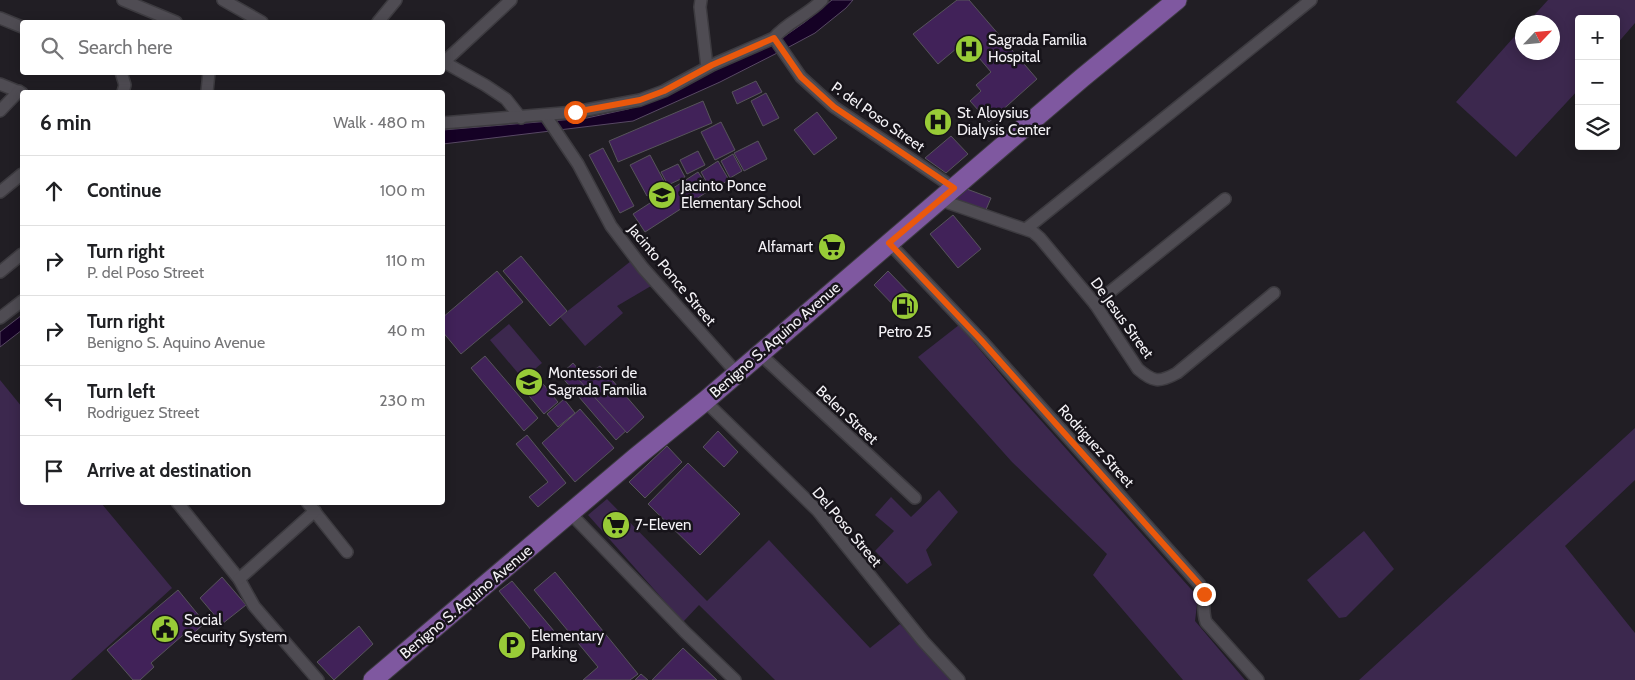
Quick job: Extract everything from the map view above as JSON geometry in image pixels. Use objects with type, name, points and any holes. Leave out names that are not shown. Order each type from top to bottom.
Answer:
[{"type":"main road","name":"Benigno S. Aquino Avenue","points":[[373,680],[705,401],[736,372],[760,354],[783,332],[1082,78],[1177,0]]},
{"type":"street","points":[[123,0],[171,20]]},
{"type":"street","points":[[223,0],[258,20]]},
{"type":"street","points":[[380,20],[396,0]]},
{"type":"street","points":[[445,60],[511,0]]},
{"type":"street","points":[[701,0],[700,7],[707,67]]},
{"type":"street","points":[[445,122],[521,118],[575,112],[640,100],[664,91],[707,67],[774,38],[781,30],[815,8],[822,0]]},
{"type":"street","points":[[1026,229],[1312,0]]},
{"type":"street","points":[[0,18],[20,26]]},
{"type":"street","name":"P. del Poso Street","points":[[774,38],[801,77],[834,107],[947,194]]},
{"type":"street","points":[[445,63],[506,99],[521,118]]},
{"type":"street","points":[[122,75],[125,85],[124,90]]},
{"type":"street","points":[[207,90],[209,75]]},
{"type":"street","points":[[0,84],[20,92]]},
{"type":"street","points":[[0,111],[20,93]]},
{"type":"street","name":"Jacinto Ponce Street","points":[[545,115],[578,164],[612,226],[643,268],[736,372]]},
{"type":"street","points":[[0,192],[20,176]]},
{"type":"street","name":"De Jesus Street","points":[[947,194],[1026,229],[1040,238],[1095,304],[1138,369],[1154,380],[1166,379],[1177,374],[1274,293]]},
{"type":"street","points":[[1095,304],[1225,199]]},
{"type":"street","name":"Rodriguez Street","points":[[889,243],[981,340],[1200,585],[1204,594],[1203,614],[1206,622],[1258,680]]},
{"type":"street","points":[[0,272],[20,256]]},
{"type":"street","points":[[0,318],[20,303]]},
{"type":"street","name":"Belen Street","points":[[760,354],[915,498]]},
{"type":"street","name":"Del Poso Street","points":[[705,401],[818,511],[923,642],[959,680]]},
{"type":"street","points":[[179,505],[239,579],[254,606],[318,680]]},
{"type":"street","points":[[239,579],[311,507],[347,552]]},
{"type":"street","points":[[570,513],[685,632],[735,680]]},
{"type":"shaded area","points":[[832,0],[853,0],[815,33],[720,82],[633,121],[445,144],[445,130],[587,118],[628,109],[666,96],[712,71],[772,45]]},
{"type":"shaded area","points":[[1548,0],[1635,0],[1635,23],[1620,40],[1620,15],[1575,15],[1575,93],[1516,157],[1456,102],[1515,36],[1515,60],[1560,60],[1560,15],[1534,15]]},
{"type":"shaded area","points":[[631,261],[651,286],[617,306],[623,313],[585,346],[560,317]]},
{"type":"shaded area","points":[[20,317],[20,332],[0,347],[0,332]]},
{"type":"shaded area","points":[[509,324],[542,363],[523,379],[490,340]]},
{"type":"shaded area","points":[[959,325],[1012,388],[1198,597],[1195,621],[1245,680],[1183,680],[1093,575],[1107,554],[1012,462],[918,357]]},
{"type":"shaded area","points":[[0,380],[20,405],[20,505],[103,505],[172,588],[71,680],[0,680]]},
{"type":"shaded area","points":[[1635,428],[1635,480],[1565,546],[1635,633],[1635,680],[1359,680]]},
{"type":"shaded area","points":[[939,490],[958,512],[926,550],[932,565],[907,584],[875,551],[894,531],[875,515],[891,497],[911,517]]},
{"type":"shaded area","points":[[607,499],[707,601],[769,540],[870,648],[900,624],[952,680],[775,680],[699,605],[683,622],[588,515]]},
{"type":"shaded area","points":[[1364,531],[1394,569],[1346,617],[1339,618],[1307,580]]},
{"type":"building","name":"Sagrada Familia Hospital","points":[[957,0],[969,0],[1037,79],[989,122],[970,101],[981,91],[976,85],[991,72],[968,45],[964,48],[957,48],[938,64],[913,34]]},
{"type":"building","points":[[756,81],[762,92],[737,104],[732,92]]},
{"type":"building","points":[[766,93],[779,118],[763,126],[751,101]]},
{"type":"building","points":[[703,101],[712,123],[618,162],[609,141]]},
{"type":"building","points":[[817,112],[837,138],[814,155],[794,130]]},
{"type":"building","points":[[721,122],[735,150],[715,160],[701,132]]},
{"type":"building","points":[[951,136],[968,154],[946,173],[925,158]]},
{"type":"building","points":[[758,141],[767,159],[744,171],[734,153]]},
{"type":"building","points":[[603,148],[634,206],[620,213],[589,155]]},
{"type":"building","points":[[698,151],[705,165],[687,174],[680,160]]},
{"type":"building","points":[[733,154],[742,171],[730,178],[721,161]]},
{"type":"building","points":[[650,155],[666,185],[647,196],[630,165]]},
{"type":"building","points":[[718,161],[729,180],[711,190],[701,172]]},
{"type":"building","points":[[678,164],[685,177],[668,185],[661,172]]},
{"type":"building","points":[[698,172],[710,190],[645,232],[633,214]]},
{"type":"building","points":[[964,188],[991,198],[985,212],[955,201]]},
{"type":"building","points":[[953,215],[981,249],[958,268],[930,234]]},
{"type":"building","points":[[521,256],[567,311],[550,326],[503,271]]},
{"type":"building","points":[[497,271],[523,302],[461,354],[445,335],[445,315]]},
{"type":"building","points":[[888,271],[914,298],[900,312],[874,285]]},
{"type":"building","points":[[485,356],[538,418],[524,431],[471,368]]},
{"type":"building","points":[[573,363],[629,428],[616,440],[560,375]]},
{"type":"building","points":[[600,366],[644,417],[627,433],[579,380]]},
{"type":"building","points":[[534,373],[558,402],[544,414],[520,385]]},
{"type":"building","points":[[564,399],[575,413],[558,427],[547,414]]},
{"type":"building","points":[[580,409],[614,448],[575,482],[542,443]]},
{"type":"building","points":[[718,431],[738,452],[724,467],[703,447]]},
{"type":"building","points":[[527,435],[566,483],[538,507],[529,497],[548,482],[516,444]]},
{"type":"building","points":[[667,446],[682,462],[645,498],[629,482]]},
{"type":"building","points":[[688,463],[740,514],[700,555],[648,504]]},
{"type":"building","points":[[555,572],[638,674],[630,680],[583,680],[598,667],[534,590]]},
{"type":"building","points":[[222,577],[246,605],[222,624],[200,598]]},
{"type":"building","points":[[512,581],[554,631],[541,642],[499,591]]},
{"type":"building","name":"Social Security System","points":[[178,590],[205,623],[187,639],[183,635],[151,663],[154,667],[140,680],[133,680],[107,650]]},
{"type":"building","points":[[359,626],[373,644],[334,680],[317,662]]},
{"type":"building","points":[[683,648],[717,680],[652,680]]},
{"type":"building","points":[[641,674],[648,680],[635,680]]},
{"type":"place","name":"Sagrada Familia Hospital","points":[[969,49]]},
{"type":"place","name":"St. Aloysius Dialysis Center","points":[[938,122]]},
{"type":"place","name":"Jacinto Ponce Elementary School","points":[[662,195]]},
{"type":"place","name":"Alfamart","points":[[832,247]]},
{"type":"place","name":"Petro 25","points":[[905,306]]},
{"type":"place","name":"Montessori de Sagrada Familia","points":[[529,382]]},
{"type":"place","name":"7-Eleven","points":[[616,525]]},
{"type":"place","name":"Social Security System","points":[[165,629]]},
{"type":"place","name":"Elementary Parking","points":[[512,645]]},
{"type":"route","points":[[575,112],[640,100],[664,91],[712,65],[774,38],[801,77],[834,107],[954,188],[889,243],[981,340],[1200,585],[1204,594]]}]
